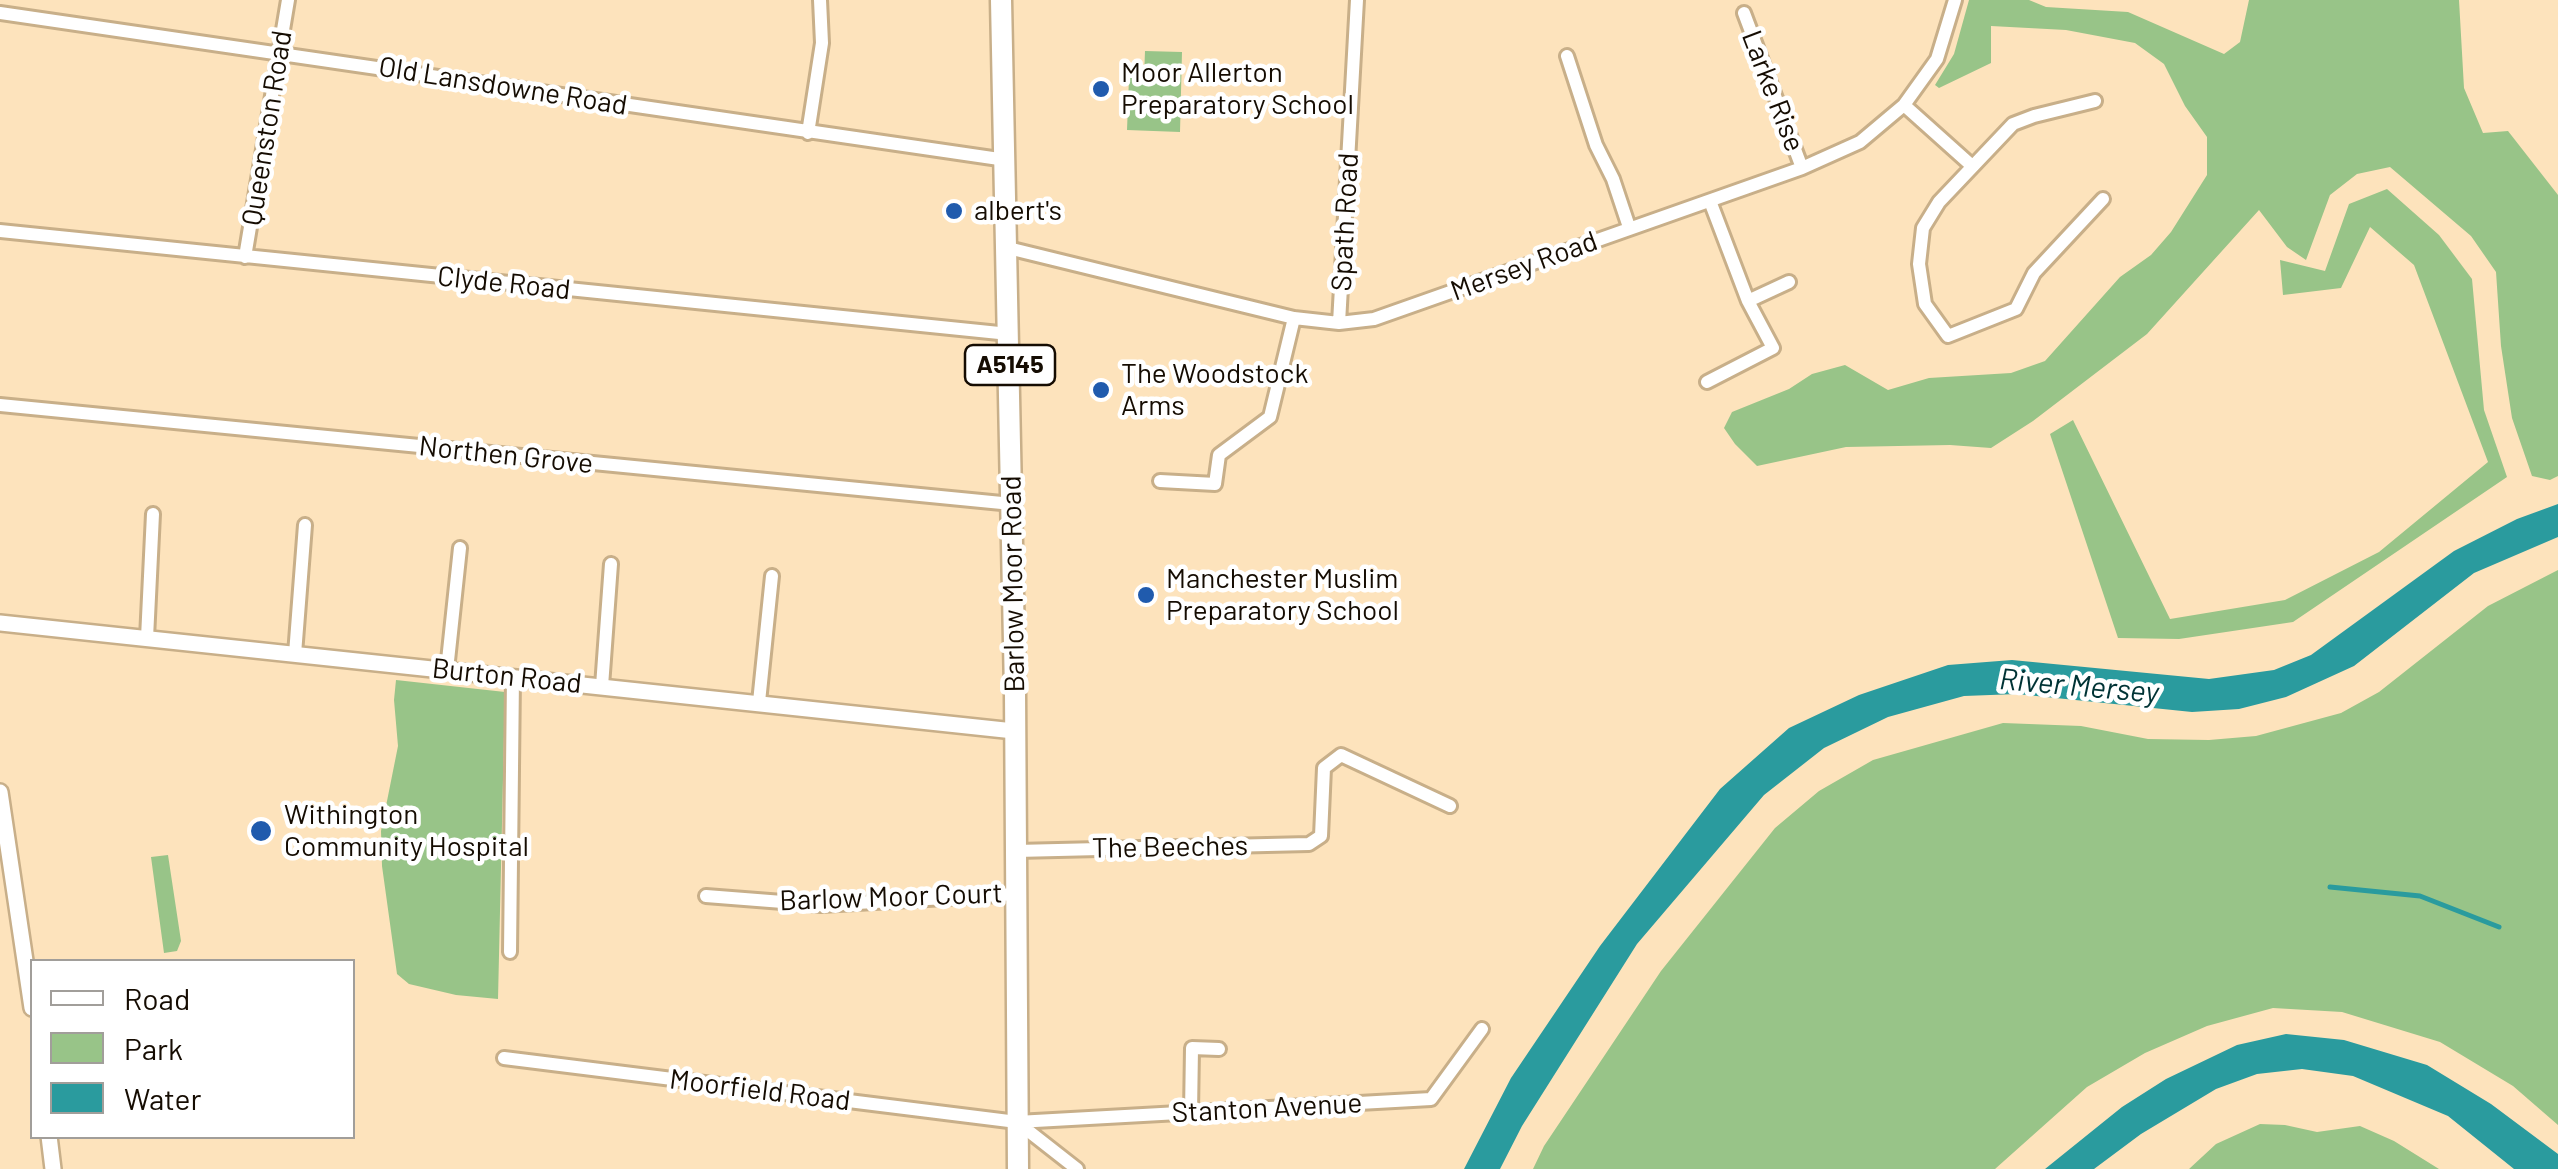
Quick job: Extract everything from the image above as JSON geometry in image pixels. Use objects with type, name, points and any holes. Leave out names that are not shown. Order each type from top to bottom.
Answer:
[{"type":"main road","name":"Barlow Moor Road","points":[[1002,0],[1012,504],[1018,1169]]},
{"type":"street","name":"Queenston Road","points":[[246,256],[288,0]]},
{"type":"street","points":[[808,133],[822,43],[820,0]]},
{"type":"street","name":"Spath Road","points":[[1340,323],[1357,0]]},
{"type":"street","name":"Mersey Road","points":[[1008,248],[1294,318],[1340,323],[1374,319],[1802,168],[1860,142],[1904,105],[1937,59],[1955,0]]},
{"type":"street","name":"Old Lansdowne Road","points":[[0,14],[1006,160]]},
{"type":"street","name":"Larke Rise","points":[[1744,14],[1802,168]]},
{"type":"street","points":[[1566,56],[1629,227]]},
{"type":"street","points":[[2096,101],[2013,124],[1939,202],[1923,228],[1919,264],[1925,304],[1948,336],[2016,309],[2034,273],[2102,199]]},
{"type":"street","points":[[1904,105],[1970,165]]},
{"type":"street","points":[[1706,382],[1773,348],[1748,301],[1710,201]]},
{"type":"street","name":"Clyde Road","points":[[0,230],[1009,334]]},
{"type":"street","points":[[1748,301],[1790,282]]},
{"type":"street","points":[[1160,481],[1215,484],[1219,456],[1270,417],[1294,318]]},
{"type":"street","name":"Northen Grove","points":[[0,405],[1012,504]]},
{"type":"street","points":[[147,638],[154,514]]},
{"type":"street","points":[[295,654],[305,525]]},
{"type":"street","points":[[447,670],[460,548]]},
{"type":"street","points":[[602,686],[611,564]]},
{"type":"street","points":[[759,702],[772,576]]},
{"type":"street","name":"Burton Road","points":[[0,623],[1014,730]]},
{"type":"street","points":[[510,952],[513,677]]},
{"type":"street","name":"The Beeches","points":[[1016,851],[1309,844],[1321,836],[1324,768],[1341,756],[1450,806]]},
{"type":"street","points":[[0,792],[4,841],[30,996]]},
{"type":"street","name":"Barlow Moor Court","points":[[706,896],[821,905],[1017,894]]},
{"type":"street","name":"Stanton Avenue","points":[[1017,1122],[1431,1098],[1482,1029]]},
{"type":"street","points":[[1191,1114],[1192,1048],[1219,1049]]},
{"type":"street","name":"Moorfield Road","points":[[504,1058],[1017,1122]]},
{"type":"street","points":[[1017,1122],[1076,1169]]},
{"type":"street","points":[[48,1139],[53,1169]]},
{"type":"green space","points":[[1969,0],[2029,0],[2046,7],[2128,12],[2224,54],[2240,42],[2249,0],[2459,0],[2464,88],[2483,133],[2508,131],[2558,195],[2558,476],[2550,480],[2532,476],[2512,418],[2501,346],[2496,272],[2471,236],[2390,167],[2357,174],[2330,195],[2306,260],[2287,247],[2259,210],[2147,334],[1991,448],[1846,447],[1757,466],[1724,428],[1732,412],[1789,389],[1812,374],[1845,365],[1888,390],[1929,378],[2011,373],[2045,361],[2120,277],[2151,255],[2171,232],[2207,175],[2207,137],[2185,106],[2164,64],[2135,43],[2066,30],[1991,26],[1991,63],[1939,88],[1935,85],[1954,54]]},
{"type":"green space","points":[[1145,51],[1182,52],[1180,132],[1127,130],[1129,78],[1144,78]]},
{"type":"green space","points":[[2387,189],[2439,235],[2472,279],[2484,410],[2507,477],[2293,622],[2179,639],[2118,638],[2050,434],[2073,420],[2170,619],[2285,600],[2379,552],[2488,462],[2414,265],[2370,227],[2341,288],[2283,295],[2280,260],[2325,271],[2349,204]]},
{"type":"green space","points":[[2558,570],[2558,1125],[2513,1086],[2440,1042],[2342,1012],[2273,1008],[2207,1026],[2145,1053],[2087,1087],[1995,1169],[1533,1169],[1544,1146],[1661,971],[1775,828],[1819,791],[1873,760],[2003,723],[2081,726],[2148,739],[2209,740],[2256,736],[2341,713],[2379,692],[2488,606]]},
{"type":"green space","points":[[396,680],[505,692],[498,999],[456,995],[409,984],[397,974],[381,831],[398,746]]},
{"type":"green space","points":[[168,855],[181,941],[177,951],[164,953],[151,857]]},
{"type":"green space","points":[[2260,1124],[2317,1132],[2360,1126],[2394,1141],[2439,1169],[2189,1169],[2216,1144]]},
{"type":"water","name":"River Mersey","points":[[2558,504],[2558,537],[2474,573],[2354,666],[2286,697],[2239,709],[2192,712],[2017,694],[1964,696],[1888,717],[1824,748],[1764,795],[1637,944],[1522,1126],[1500,1169],[1464,1169],[1511,1078],[1600,946],[1720,789],[1789,728],[1859,695],[1948,665],[2012,660],[2209,679],[2274,670],[2311,655],[2454,551],[2517,519]]},
{"type":"water","points":[[2286,1034],[2344,1040],[2427,1065],[2491,1104],[2558,1154],[2558,1169],[2514,1169],[2448,1116],[2353,1076],[2302,1069],[2257,1074],[2216,1089],[2141,1134],[2094,1169],[2045,1169],[2122,1107],[2166,1079],[2237,1045]]},
{"type":"waterway","points":[[2330,887],[2420,896],[2499,927]]},
{"type":"place","name":"Moor Allerton Preparatory School","points":[[1101,89]]},
{"type":"place","name":"albert's","points":[[954,211]]},
{"type":"place","name":"The Woodstock Arms","points":[[1101,390]]},
{"type":"place","name":"Manchester Muslim Preparatory School","points":[[1146,595]]},
{"type":"place","name":"Withington Community Hospital","points":[[261,831]]}]
